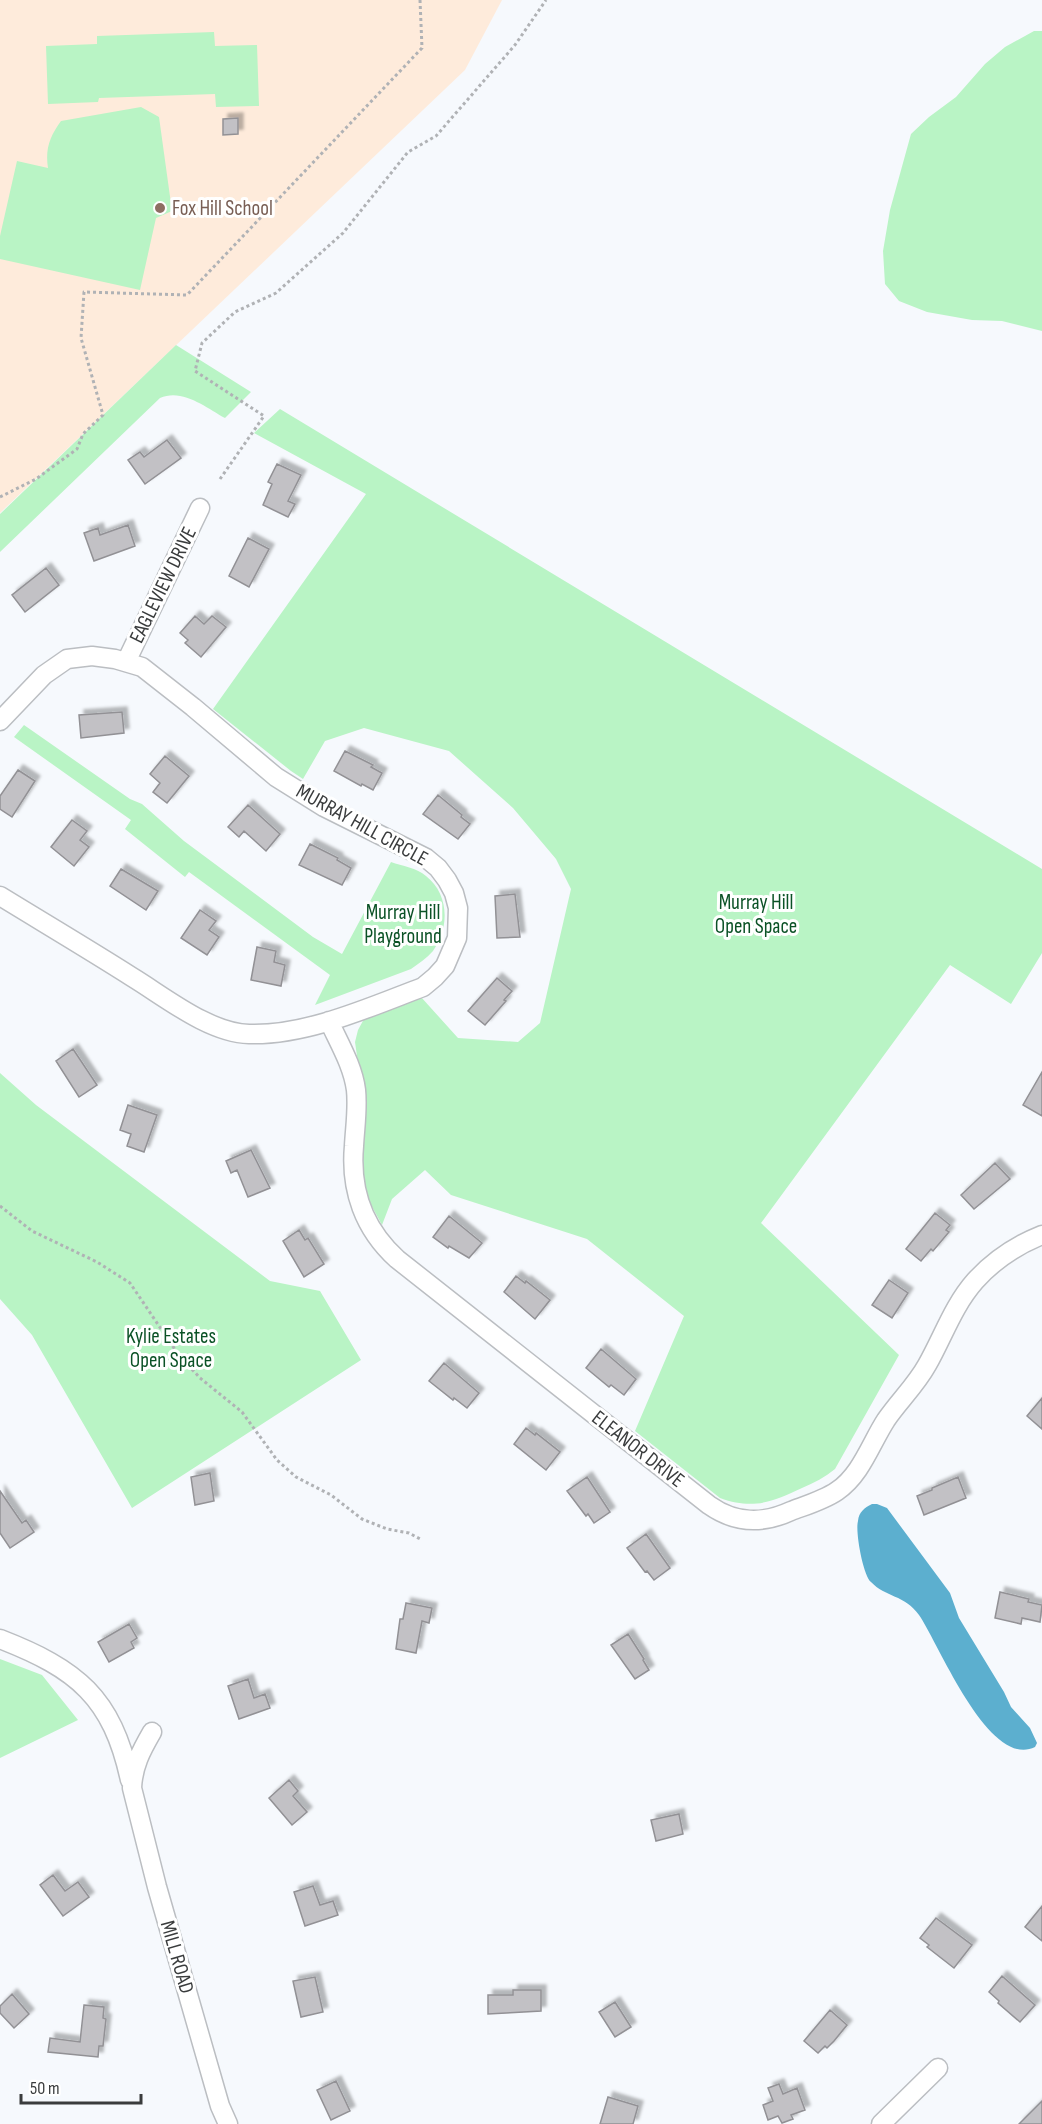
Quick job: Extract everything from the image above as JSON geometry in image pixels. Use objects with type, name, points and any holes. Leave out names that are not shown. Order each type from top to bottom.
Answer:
[{"type":"street","name":"EAGLEVIEW DRIVE","points":[[126,662],[200,508]]},
{"type":"street","name":"MURRAY HILL CIRCLE","points":[[0,722],[44,675],[67,659],[92,656],[115,659],[142,667],[276,777],[324,807],[426,858],[447,879],[458,908],[458,938],[445,966],[423,987],[329,1021],[279,1033],[246,1034],[230,1032],[185,1010],[0,896]]},
{"type":"street","name":"ELEANOR DRIVE","points":[[329,1021],[348,1063],[355,1087],[353,1163],[357,1194],[366,1221],[380,1242],[397,1259],[709,1505],[735,1518],[754,1521],[773,1518],[825,1497],[844,1486],[857,1469],[886,1420],[926,1368],[958,1304],[974,1281],[1002,1257],[1042,1235]]},
{"type":"street","name":"MILL ROAD","points":[[0,1639],[53,1662],[77,1680],[100,1705],[117,1734],[124,1749],[157,1887],[220,2106],[228,2124]]},
{"type":"street","name":"MILL ROAD","points":[[132,1788],[133,1772],[139,1754],[152,1732]]},
{"type":"street","points":[[881,2124],[938,2068]]},
{"type":"path","points":[[0,497],[36,479],[77,449],[83,434],[103,415],[81,338],[84,292],[187,295],[422,48],[420,0]]},
{"type":"path","points":[[220,479],[264,416],[195,371],[202,343],[235,312],[276,293],[343,233],[408,152],[436,136],[515,45],[546,0]]},
{"type":"path","points":[[0,1206],[32,1231],[97,1262],[130,1283],[178,1354],[200,1378],[242,1412],[277,1460],[296,1477],[332,1495],[362,1519],[387,1529],[408,1533],[422,1540]]},
{"type":"shaded area","name":"Fox Hill School","points":[[0,0],[502,0],[465,70],[0,513]]},
{"type":"green space","points":[[1034,31],[1042,31],[1042,331],[1002,321],[972,320],[927,312],[899,301],[885,284],[883,251],[890,210],[911,134],[956,97],[985,64],[1005,47]]},
{"type":"green space","points":[[214,32],[215,46],[257,45],[259,106],[216,107],[215,94],[99,98],[98,102],[48,104],[46,46],[97,44],[97,36]]},
{"type":"green space","points":[[141,107],[159,117],[172,211],[156,218],[140,290],[0,259],[0,236],[17,161],[48,168],[49,143],[61,121]]},
{"type":"green space","points":[[176,345],[251,392],[225,418],[186,397],[160,398],[0,552],[0,514]]},
{"type":"green space","name":"Murray Hill Open Space","points":[[280,409],[1042,869],[1042,953],[1011,1004],[950,965],[761,1223],[899,1355],[835,1469],[811,1484],[762,1503],[732,1502],[720,1498],[635,1431],[684,1316],[587,1239],[451,1195],[425,1170],[392,1199],[382,1225],[369,1201],[361,1176],[359,1070],[355,1042],[364,1019],[421,997],[458,1038],[518,1042],[540,1023],[571,889],[556,859],[513,808],[449,751],[364,728],[325,741],[303,779],[213,709],[366,494],[254,433]]},
{"type":"green space","name":"Murray Hill Playground","points":[[24,725],[130,799],[142,804],[184,841],[313,937],[342,954],[391,862],[414,869],[434,883],[443,901],[444,911],[439,942],[431,954],[411,969],[315,1005],[330,975],[189,872],[185,877],[125,829],[131,820],[14,737]]},
{"type":"green space","name":"Kylie Estates Open Space","points":[[0,1073],[36,1105],[270,1281],[320,1291],[361,1360],[132,1508],[32,1335],[0,1299]]},
{"type":"green space","points":[[0,1659],[42,1675],[78,1720],[0,1758]]},
{"type":"water","points":[[872,1504],[887,1508],[950,1593],[959,1618],[1011,1707],[1030,1728],[1037,1743],[1035,1747],[1018,1749],[1000,1740],[983,1723],[952,1676],[919,1615],[908,1604],[882,1591],[868,1578],[860,1553],[857,1526],[861,1513]]},
{"type":"building","points":[[238,118],[238,134],[223,135],[223,119]]},
{"type":"building","points":[[167,440],[181,458],[145,484],[128,460],[140,452],[144,457]]},
{"type":"building","points":[[277,464],[301,475],[288,501],[295,504],[288,517],[263,505],[272,484],[268,482]]},
{"type":"building","points":[[128,525],[135,546],[94,561],[84,533],[98,528],[100,535]]},
{"type":"building","points":[[248,538],[269,549],[249,587],[229,576]]},
{"type":"building","points":[[46,568],[59,585],[25,612],[12,595]]},
{"type":"building","points":[[195,616],[204,624],[212,616],[226,627],[201,657],[185,643],[188,640],[180,633]]},
{"type":"building","points":[[122,712],[124,733],[81,738],[79,715]]},
{"type":"building","points":[[345,751],[373,765],[371,767],[382,773],[373,790],[334,771]]},
{"type":"building","points":[[165,756],[189,776],[167,803],[153,792],[160,783],[150,774]]},
{"type":"building","points":[[18,770],[35,781],[12,817],[0,809],[0,796]]},
{"type":"building","points":[[438,795],[470,824],[458,839],[423,814]]},
{"type":"building","points":[[248,805],[280,834],[266,851],[244,831],[239,837],[228,827]]},
{"type":"building","points":[[72,820],[87,831],[80,840],[89,847],[74,866],[51,847]]},
{"type":"building","points":[[310,844],[338,858],[337,860],[351,868],[342,885],[299,865]]},
{"type":"building","points":[[121,869],[158,891],[146,910],[110,886]]},
{"type":"building","points":[[515,894],[520,937],[497,938],[495,896]]},
{"type":"building","points":[[200,910],[216,921],[209,930],[219,937],[207,955],[181,938]]},
{"type":"building","points":[[257,947],[276,951],[274,962],[285,965],[281,986],[251,980]]},
{"type":"building","points":[[497,978],[512,991],[485,1025],[468,1011]]},
{"type":"building","points":[[73,1049],[97,1085],[79,1097],[56,1061]]},
{"type":"building","points":[[1042,1072],[1042,1116],[1023,1105]]},
{"type":"building","points":[[128,1105],[157,1115],[144,1152],[127,1146],[131,1134],[120,1130]]},
{"type":"building","points":[[251,1150],[270,1188],[248,1197],[237,1170],[231,1173],[226,1161]]},
{"type":"building","points":[[995,1163],[1010,1179],[974,1209],[961,1195]]},
{"type":"building","points":[[935,1213],[950,1225],[946,1230],[949,1232],[921,1261],[906,1249]]},
{"type":"building","points":[[449,1216],[482,1243],[469,1258],[449,1246],[448,1248],[433,1237]]},
{"type":"building","points":[[299,1230],[305,1240],[308,1238],[324,1264],[304,1277],[283,1241]]},
{"type":"building","points":[[516,1276],[550,1300],[535,1319],[504,1292]]},
{"type":"building","points":[[889,1280],[908,1293],[892,1318],[872,1305]]},
{"type":"building","points":[[601,1349],[636,1379],[624,1395],[611,1385],[609,1387],[586,1368]]},
{"type":"building","points":[[444,1363],[479,1393],[467,1408],[429,1381]]},
{"type":"building","points":[[1042,1398],[1042,1429],[1027,1416]]},
{"type":"building","points":[[526,1428],[560,1452],[546,1470],[514,1444]]},
{"type":"building","points":[[210,1473],[214,1501],[195,1505],[191,1477]]},
{"type":"building","points":[[587,1477],[610,1512],[594,1523],[567,1491]]},
{"type":"building","points":[[958,1477],[966,1498],[924,1515],[917,1496]]},
{"type":"building","points":[[0,1491],[22,1523],[26,1520],[34,1532],[10,1548],[0,1533]]},
{"type":"building","points":[[646,1534],[670,1568],[654,1580],[627,1548]]},
{"type":"building","points":[[1000,1592],[1029,1599],[1028,1602],[1042,1605],[1040,1622],[1022,1618],[1021,1624],[995,1618]]},
{"type":"building","points":[[406,1603],[432,1608],[429,1623],[422,1621],[416,1653],[396,1649],[400,1619],[403,1619]]},
{"type":"building","points":[[129,1624],[137,1638],[131,1642],[134,1648],[109,1662],[98,1642]]},
{"type":"building","points":[[628,1634],[649,1670],[635,1679],[611,1645]]},
{"type":"building","points":[[248,1679],[254,1698],[265,1694],[270,1708],[239,1719],[228,1686]]},
{"type":"building","points":[[289,1780],[298,1791],[293,1796],[307,1812],[292,1825],[269,1798]]},
{"type":"building","points":[[679,1814],[683,1834],[656,1841],[651,1820]]},
{"type":"building","points":[[53,1875],[65,1891],[78,1882],[89,1897],[63,1916],[40,1885]]},
{"type":"building","points":[[313,1886],[320,1905],[333,1901],[338,1915],[305,1926],[294,1892]]},
{"type":"building","points":[[1042,1906],[1042,1941],[1025,1927]]},
{"type":"building","points":[[936,1918],[972,1945],[954,1968],[927,1947],[929,1945],[920,1938]]},
{"type":"building","points":[[1002,1976],[1035,2005],[1020,2022],[989,1992]]},
{"type":"building","points":[[315,1977],[323,2012],[301,2017],[293,1981]]},
{"type":"building","points":[[513,1990],[541,1990],[541,2011],[488,2014],[488,1995],[513,1995]]},
{"type":"building","points":[[12,1994],[29,2014],[14,2028],[0,2013],[0,2006]]},
{"type":"building","points":[[615,2002],[631,2027],[615,2037],[599,2012]]},
{"type":"building","points":[[84,2005],[104,2007],[103,2018],[106,2019],[103,2046],[99,2046],[98,2057],[48,2052],[50,2038],[80,2042]]},
{"type":"building","points":[[830,2010],[847,2025],[827,2048],[825,2046],[818,2053],[804,2041]]},
{"type":"building","points":[[336,2081],[350,2111],[331,2120],[317,2090]]},
{"type":"building","points":[[779,2084],[783,2094],[797,2088],[805,2110],[791,2115],[793,2119],[782,2123],[778,2116],[768,2120],[763,2105],[773,2101],[768,2088]]},
{"type":"building","points":[[608,2097],[638,2106],[633,2124],[600,2124]]},
{"type":"building","points":[[1042,2101],[1042,2124],[1019,2124]]},
{"type":"place","name":"Fox Hill School","points":[[160,208]]}]
